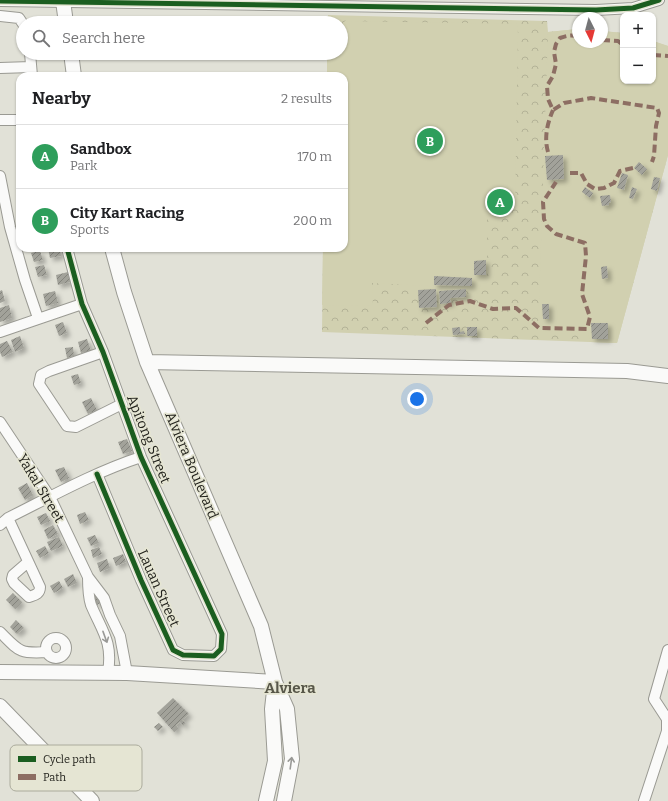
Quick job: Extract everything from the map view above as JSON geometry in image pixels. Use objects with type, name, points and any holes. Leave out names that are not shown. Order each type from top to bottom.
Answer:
[{"type":"street","points":[[0,1],[596,10],[633,8],[659,0]]},
{"type":"street","points":[[63,1],[65,16]]},
{"type":"street","points":[[0,16],[16,20]]},
{"type":"street","points":[[0,68],[32,72],[31,60]]},
{"type":"street","points":[[72,60],[73,72]]},
{"type":"street","points":[[0,120],[16,120]]},
{"type":"street","points":[[0,176],[10,227],[16,248]]},
{"type":"street","points":[[17,252],[38,318]]},
{"type":"street","name":"Apitong Street","points":[[68,252],[82,304],[103,352],[141,457],[222,634]]},
{"type":"street","name":"Alviera Boulevard","points":[[113,252],[124,292],[147,362],[261,626],[275,682]]},
{"type":"street","points":[[0,332],[82,304]]},
{"type":"street","points":[[103,352],[48,371],[41,375],[39,384],[67,426],[76,427],[122,404]]},
{"type":"street","points":[[147,362],[627,371],[668,376]]},
{"type":"street","name":"Yakal Street","points":[[0,422],[50,497],[88,577],[104,598],[120,636],[127,673]]},
{"type":"street","points":[[0,525],[8,518],[97,474],[141,457]]},
{"type":"street","name":"Lauan Street","points":[[97,474],[141,580],[173,650],[183,655],[214,656],[221,649],[222,634]]},
{"type":"street","points":[[8,518],[40,587],[37,595],[29,598],[12,579],[13,575],[28,562]]},
{"type":"street","name":"Yakal Street","points":[[88,577],[91,603],[107,640],[110,658],[108,672]]},
{"type":"street","points":[[99,620],[110,615]]},
{"type":"street","points":[[0,632],[19,650],[28,653],[47,652]]},
{"type":"street","points":[[644,801],[667,731],[667,719],[654,698],[668,650]]},
{"type":"street","points":[[0,672],[108,672],[275,682]]},
{"type":"street","points":[[266,801],[275,760],[272,709],[275,682]]},
{"type":"street","points":[[275,682],[287,709],[292,759],[284,801]]},
{"type":"street","points":[[0,706],[38,745]]},
{"type":"street","points":[[82,791],[92,801]]},
{"type":"green space","points":[[328,15],[547,21],[548,32],[572,30],[572,48],[608,48],[608,32],[620,33],[620,84],[656,84],[656,42],[668,46],[668,155],[617,343],[322,332],[323,252],[348,252],[348,72],[327,72],[327,60],[348,60],[348,16],[328,16]]},
{"type":"green space","points":[[348,21],[518,24],[515,209],[497,206],[487,217],[487,289],[372,283],[373,306],[322,305],[323,252],[348,252],[348,72],[327,72],[327,60],[348,60]]},
{"type":"green space","points":[[572,30],[572,48],[608,48],[608,32],[620,33],[620,84],[656,84],[656,42],[668,46],[668,155],[617,343],[590,342],[588,332],[538,331],[548,32]]},
{"type":"building","points":[[563,155],[564,179],[547,180],[545,156]]},
{"type":"building","points":[[639,162],[647,169],[642,175],[634,168]]},
{"type":"building","points":[[622,173],[628,175],[624,190],[617,188]]},
{"type":"building","points":[[654,177],[660,178],[657,191],[651,189]]},
{"type":"building","points":[[585,187],[593,193],[590,198],[582,192]]},
{"type":"building","points":[[632,187],[637,189],[633,199],[629,198]]},
{"type":"building","points":[[610,195],[611,202],[609,205],[602,206],[600,196]]},
{"type":"building","points":[[40,252],[43,260],[34,262],[31,253]]},
{"type":"building","points":[[49,252],[60,252],[61,256],[50,258]]},
{"type":"building","points":[[486,260],[486,275],[474,275],[474,261]]},
{"type":"building","points":[[44,265],[47,275],[38,277],[35,267]]},
{"type":"building","points":[[607,266],[608,278],[602,279],[601,267]]},
{"type":"building","points":[[68,272],[70,282],[58,285],[56,275]]},
{"type":"building","points":[[434,276],[472,278],[472,286],[434,285]]},
{"type":"building","points":[[436,289],[437,307],[419,308],[418,290]]},
{"type":"building","points":[[466,289],[466,297],[450,298],[451,303],[440,304],[439,291]]},
{"type":"building","points":[[2,290],[5,301],[0,303],[0,291]]},
{"type":"building","points":[[55,291],[58,303],[46,306],[43,294]]},
{"type":"building","points":[[542,304],[549,304],[549,319],[543,319]]},
{"type":"building","points":[[9,305],[12,318],[0,322],[0,308]]},
{"type":"building","points":[[63,322],[67,333],[59,336],[55,325]]},
{"type":"building","points":[[591,323],[608,323],[608,339],[592,339]]},
{"type":"building","points":[[460,327],[460,332],[464,331],[465,334],[453,335],[452,328]]},
{"type":"building","points":[[467,327],[477,327],[477,336],[467,336]]},
{"type":"building","points":[[20,336],[24,348],[15,352],[11,340]]},
{"type":"building","points":[[87,339],[91,351],[81,353],[78,342]]},
{"type":"building","points":[[7,341],[13,352],[2,357],[0,352],[0,344]]},
{"type":"building","points":[[73,347],[74,356],[67,358],[65,348]]},
{"type":"building","points":[[78,374],[81,383],[74,385],[71,376]]},
{"type":"building","points":[[91,398],[97,410],[88,414],[82,402]]},
{"type":"building","points":[[127,439],[132,451],[123,454],[118,442]]},
{"type":"building","points":[[64,467],[69,478],[61,482],[55,470]]},
{"type":"building","points":[[27,483],[33,495],[25,500],[18,488]]},
{"type":"building","points":[[85,512],[89,520],[80,524],[77,515]]},
{"type":"building","points":[[46,513],[50,521],[41,525],[37,517]]},
{"type":"building","points":[[53,525],[58,534],[48,539],[44,530]]},
{"type":"building","points":[[95,535],[99,543],[91,546],[87,538]]},
{"type":"building","points":[[59,537],[63,546],[51,551],[47,542]]},
{"type":"building","points":[[45,546],[49,553],[40,558],[36,551]]},
{"type":"building","points":[[99,547],[102,554],[93,558],[91,550]]},
{"type":"building","points":[[123,554],[126,562],[116,566],[113,558]]},
{"type":"building","points":[[107,559],[110,568],[100,572],[97,563]]},
{"type":"building","points":[[73,574],[77,583],[68,587],[64,579]]},
{"type":"building","points":[[59,581],[63,588],[54,593],[50,586]]},
{"type":"building","points":[[13,593],[22,602],[15,609],[6,600]]},
{"type":"building","points":[[98,594],[102,602],[97,605],[93,596]]},
{"type":"building","points":[[16,620],[24,628],[17,634],[10,627]]},
{"type":"building","points":[[173,698],[189,714],[182,720],[186,723],[183,726],[180,722],[176,725],[178,728],[174,732],[157,713]]},
{"type":"building","points":[[159,723],[163,727],[158,731],[154,727]]},
{"type":"marked path","points":[[572,35],[560,38],[556,44],[554,52],[556,64],[553,76],[547,86],[548,99],[553,110],[564,103],[591,98],[657,108],[659,113],[652,162]]},
{"type":"marked path","points":[[608,40],[618,41],[620,43]]},
{"type":"marked path","points":[[656,55],[668,56]]},
{"type":"marked path","points":[[548,152],[546,142],[547,131],[553,110]]},
{"type":"marked path","points":[[570,173],[581,173],[587,184],[595,189],[604,188],[614,183],[620,171],[633,168]]},
{"type":"marked path","points":[[426,323],[449,305],[470,301],[493,309],[516,308],[539,328],[587,329],[590,317],[582,294],[586,256],[585,243],[556,234],[547,226],[544,219],[543,202],[556,182]]},
{"type":"cycle path","points":[[0,1],[596,10],[633,8],[659,0]]},
{"type":"cycle path","points":[[68,252],[82,304],[103,352],[141,457],[222,634],[221,649],[214,656],[183,655],[173,650],[141,580],[97,474]]},
{"type":"place","name":"City Kart Racing","points":[[430,141]]},
{"type":"place","name":"Sandbox","points":[[500,202]]},
{"type":"district","name":"Alviera","points":[[290,688]]}]
